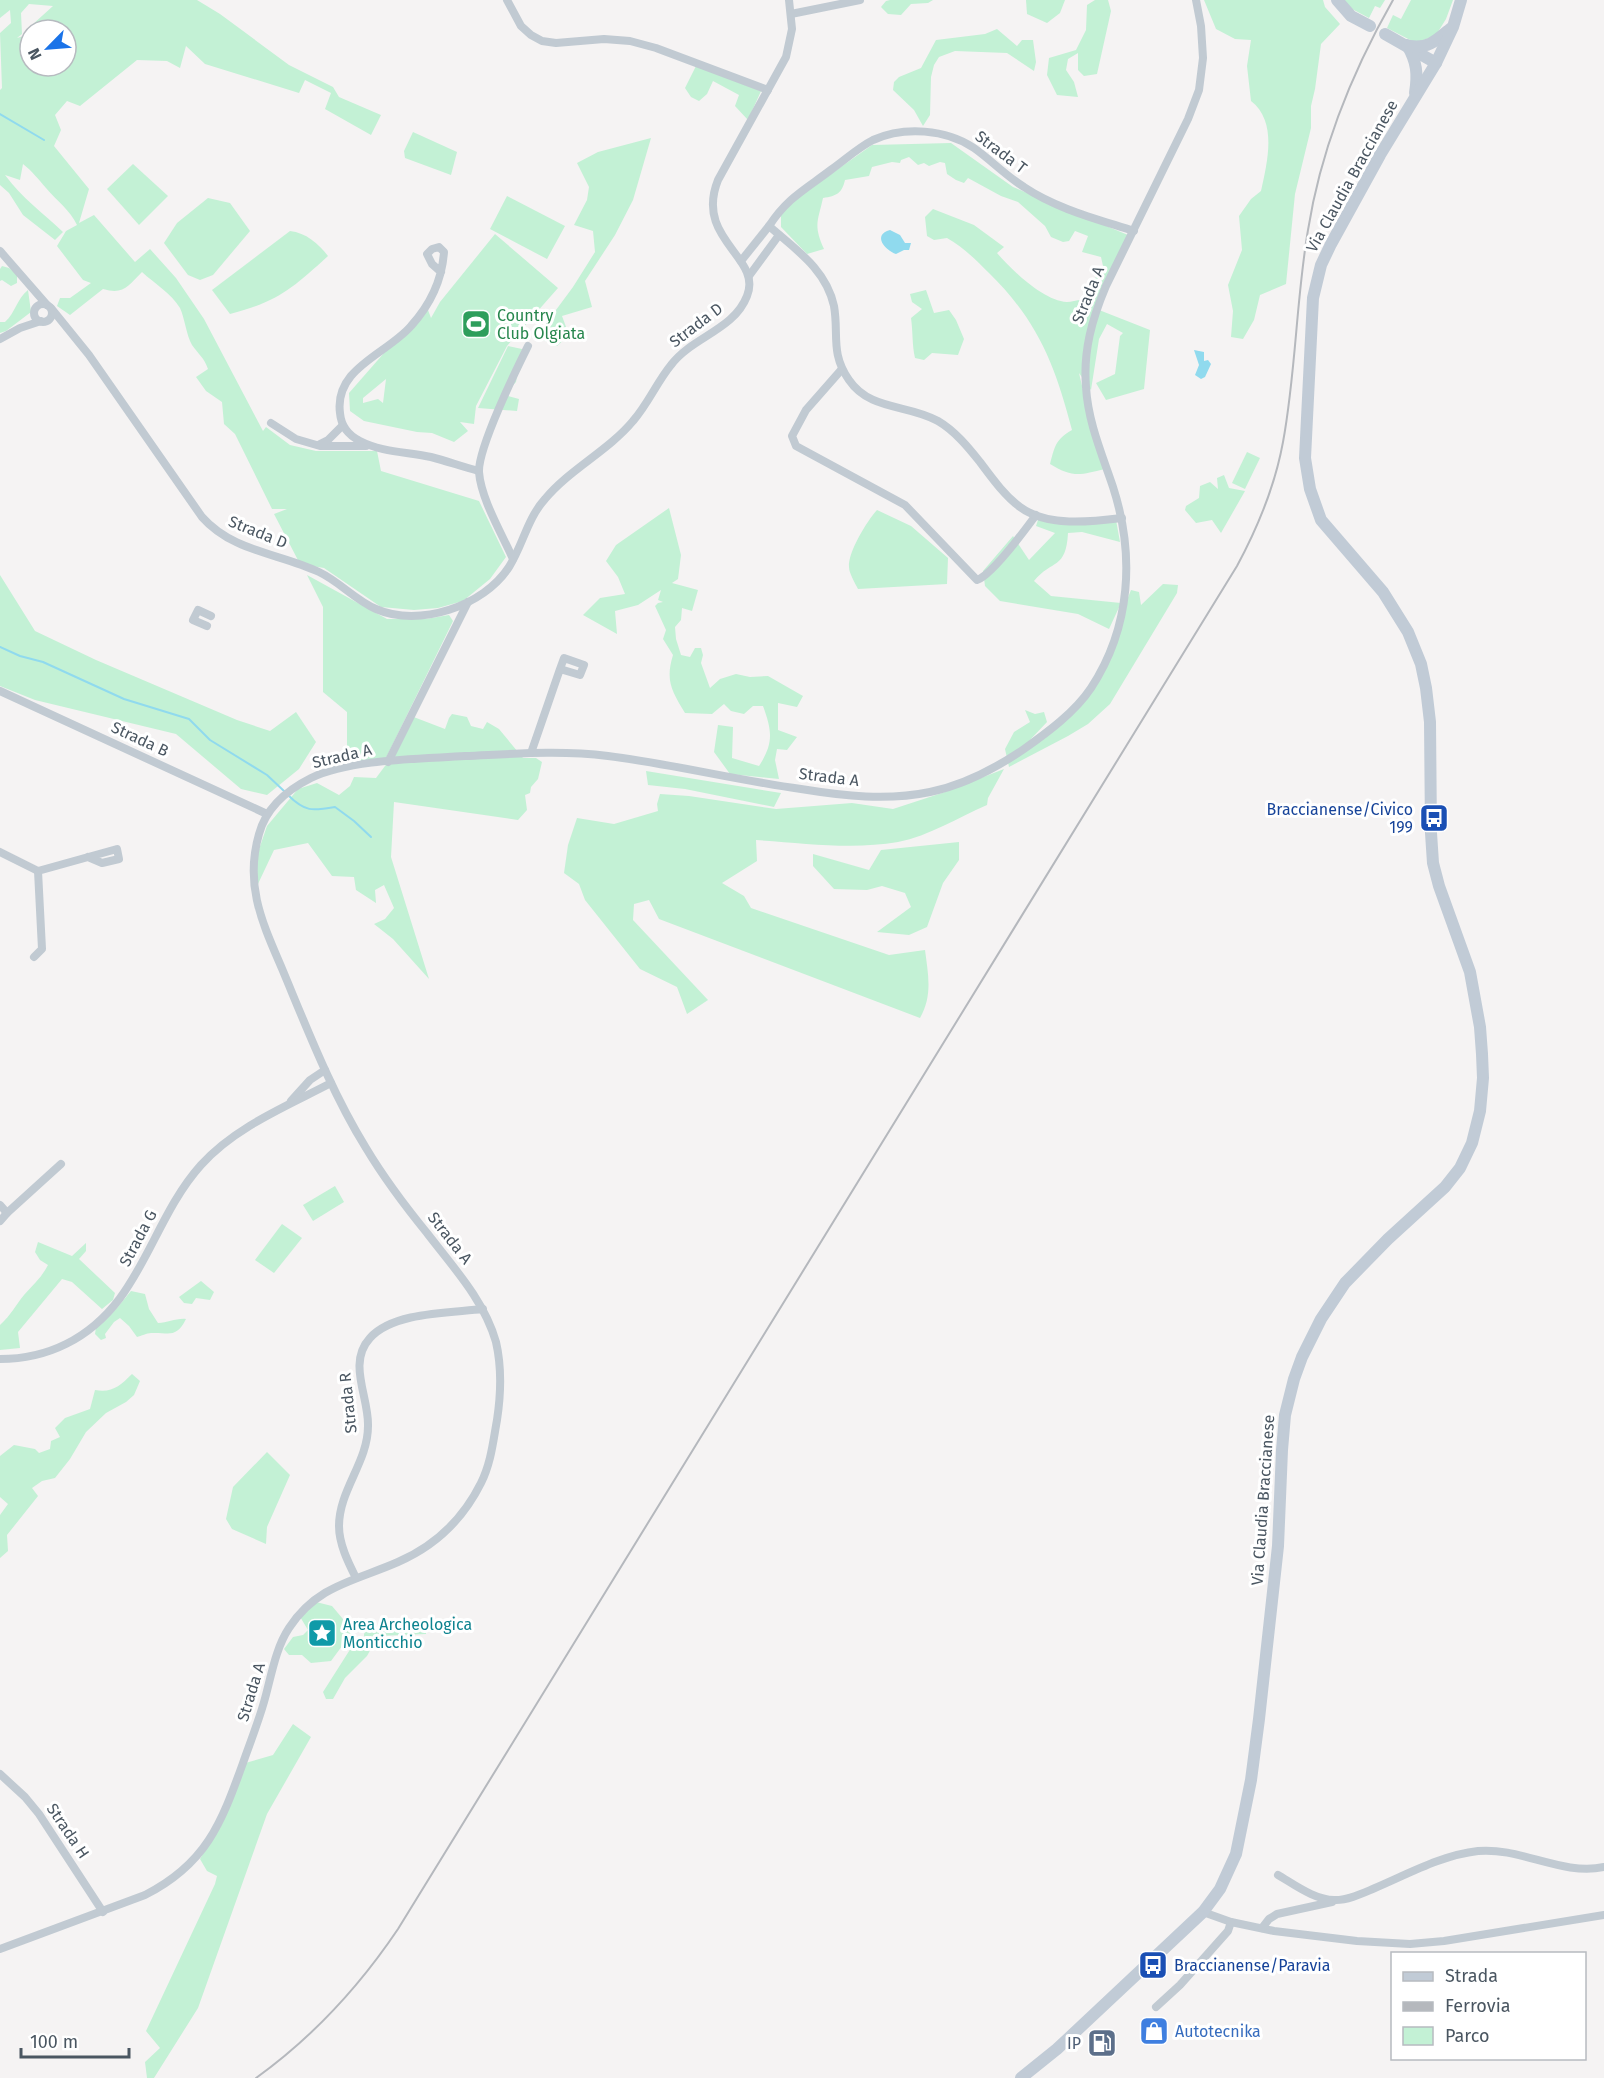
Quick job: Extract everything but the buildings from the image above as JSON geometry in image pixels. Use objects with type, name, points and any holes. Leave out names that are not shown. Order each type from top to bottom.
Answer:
[{"type":"main road","points":[[1337,0],[1348,13],[1370,26]]},
{"type":"main road","name":"Via Claudia Braccianese","points":[[1021,2078],[1057,2049],[1203,1912],[1220,1889],[1236,1854],[1251,1780],[1278,1546],[1283,1434],[1294,1379],[1311,1337],[1345,1283],[1388,1239],[1445,1187],[1456,1173],[1472,1143],[1482,1095],[1480,1027],[1470,972],[1433,863],[1431,733],[1428,699],[1420,664],[1408,632],[1383,592],[1321,520],[1310,489],[1305,458],[1313,298],[1316,280],[1345,217],[1436,63],[1453,27],[1461,0]]},
{"type":"main road","points":[[1407,45],[1427,46],[1453,27]]},
{"type":"main road","points":[[1385,34],[1436,63]]},
{"type":"main road","points":[[1407,45],[1417,67],[1418,78],[1412,102]]},
{"type":"street","points":[[507,0],[517,21],[526,31],[542,41],[556,43],[604,39],[630,41],[656,48],[768,90]]},
{"type":"street","points":[[779,235],[749,276],[741,261],[723,238],[716,224],[713,207],[718,180],[782,66],[792,29],[789,0]]},
{"type":"street","points":[[791,14],[840,2],[860,0]]},
{"type":"street","name":"Strada A","points":[[0,1948],[103,1912],[157,1889],[197,1857],[214,1834],[229,1802],[260,1717],[279,1650],[288,1630],[303,1611],[334,1586],[395,1564],[431,1544],[460,1517],[482,1482],[491,1453],[501,1384],[496,1344],[483,1309],[375,1163],[325,1070],[267,933],[255,896],[253,864],[257,840],[267,814],[286,794],[308,779],[330,771],[388,762],[531,753],[573,752],[624,758],[761,783],[857,797],[922,794],[968,780],[1004,762],[1042,736],[1074,708],[1096,679],[1112,643],[1125,598],[1128,564],[1122,518],[1090,417],[1085,363],[1088,340],[1095,311],[1188,119],[1199,90],[1203,58],[1201,26],[1196,0]]},
{"type":"street","name":"Strada T","points":[[741,261],[791,198],[867,144],[887,135],[922,132],[937,132],[957,139],[1036,194],[1077,212],[1134,231]]},
{"type":"street","points":[[769,226],[807,258],[826,286],[833,304],[835,346],[842,369],[853,387],[871,400],[886,406],[922,414],[945,426],[970,450],[1013,501],[1036,515],[1085,521],[1122,518]]},
{"type":"street","name":"Strada D","points":[[0,251],[80,344],[202,517],[222,536],[249,548],[317,571],[369,606],[402,615],[422,615],[450,610],[468,602],[495,583],[513,559],[528,524],[544,499],[634,421],[666,371],[681,354],[734,315],[747,298],[750,285],[749,276]]},
{"type":"street","points":[[370,446],[356,440],[342,426],[338,401],[346,381],[357,368],[391,345],[411,326],[435,291],[441,272]]},
{"type":"street","name":"Strada D","points":[[27,284],[34,297],[35,309]]},
{"type":"street","points":[[0,339],[20,328],[43,322],[51,317],[49,306],[41,304],[20,328]]},
{"type":"street","points":[[35,309],[35,316],[43,322]]},
{"type":"street","name":"Strada D","points":[[43,322],[62,328],[80,344]]},
{"type":"street","points":[[513,559],[485,495],[479,471],[482,452],[528,346]]},
{"type":"street","points":[[842,369],[804,413],[792,436],[796,446],[905,505],[977,579],[985,575],[1036,515]]},
{"type":"street","points":[[271,423],[296,439],[316,445],[331,443],[370,446],[432,458],[479,471]]},
{"type":"street","points":[[331,443],[342,426]]},
{"type":"street","name":"Strada D","points":[[388,762],[468,602]]},
{"type":"street","points":[[207,626],[193,620],[198,610],[212,616]]},
{"type":"street","points":[[531,753],[560,669]]},
{"type":"street","name":"Strada B","points":[[0,691],[267,814]]},
{"type":"street","points":[[0,852],[38,872],[88,857]]},
{"type":"street","points":[[34,957],[42,949],[38,872]]},
{"type":"street","name":"Strada G","points":[[288,1104],[310,1080],[325,1070]]},
{"type":"street","name":"Strada G","points":[[0,1359],[44,1353],[76,1339],[97,1324],[125,1294],[178,1195],[200,1166],[225,1143],[288,1104],[331,1083]]},
{"type":"street","points":[[0,1221],[3,1209],[61,1164]]},
{"type":"street","name":"Strada R","points":[[356,1578],[343,1547],[339,1526],[343,1503],[363,1455],[367,1438],[368,1418],[359,1368],[362,1349],[376,1332],[395,1321],[483,1309]]},
{"type":"street","name":"Strada H","points":[[0,1774],[25,1797],[39,1814],[103,1912]]},
{"type":"street","points":[[1262,1928],[1269,1919],[1277,1914],[1360,1894],[1445,1859],[1479,1851],[1502,1852],[1581,1868],[1604,1867]]},
{"type":"street","points":[[1278,1875],[1318,1896],[1337,1901]]},
{"type":"street","points":[[1203,1912],[1231,1922],[1262,1928],[1357,1941],[1410,1944],[1444,1941],[1604,1915]]},
{"type":"street","points":[[1156,2007],[1180,1985],[1228,1931],[1231,1922]]},
{"type":"green space","points":[[0,0],[197,0],[220,14],[289,65],[333,87],[339,97],[381,115],[371,135],[325,109],[331,93],[305,80],[299,93],[205,64],[186,46],[180,68],[167,61],[137,60],[80,106],[67,101],[55,115],[61,130],[54,146],[89,189],[79,223],[94,215],[135,262],[150,249],[176,278],[204,319],[263,431],[266,427],[290,445],[316,451],[377,451],[381,471],[479,501],[506,557],[490,579],[463,601],[438,608],[414,610],[381,607],[324,568],[300,564],[274,514],[287,509],[272,509],[235,434],[224,424],[222,402],[206,391],[196,377],[208,369],[192,345],[180,308],[142,272],[121,290],[103,289],[70,315],[57,306],[60,298],[70,298],[91,283],[83,280],[57,246],[66,231],[77,225],[67,210],[23,164],[20,180],[5,175],[63,232],[55,240],[23,215],[9,193],[0,185],[0,90],[2,88],[0,33],[11,23],[10,10],[0,18]]},
{"type":"green space","points":[[890,0],[933,0],[928,3],[911,4],[901,15],[888,14],[881,7]]},
{"type":"green space","points":[[1026,0],[1065,0],[1060,13],[1047,23],[1027,14]]},
{"type":"green space","points":[[1095,0],[1108,0],[1111,11],[1097,74],[1084,76],[1078,70],[1078,53],[1068,59],[1066,70],[1074,82],[1078,97],[1057,95],[1047,75],[1049,58],[1076,50],[1086,30],[1087,5]]},
{"type":"green space","points":[[1204,0],[1323,0],[1325,7],[1340,24],[1321,44],[1311,106],[1311,128],[1295,194],[1286,284],[1260,295],[1254,320],[1243,339],[1231,337],[1233,311],[1228,285],[1242,250],[1239,216],[1251,199],[1261,191],[1268,156],[1268,131],[1265,120],[1251,101],[1247,66],[1251,40],[1235,39],[1216,29]]},
{"type":"green space","points":[[1344,0],[1385,0],[1380,8],[1375,6],[1369,18],[1352,9]]},
{"type":"green space","points":[[1411,0],[1453,0],[1446,19],[1436,35],[1416,43],[1387,28],[1393,15],[1401,19]]},
{"type":"green space","points":[[997,29],[1017,46],[1022,40],[1033,40],[1036,62],[1034,71],[1007,53],[955,51],[939,57],[931,77],[930,115],[923,126],[914,110],[893,90],[894,82],[899,77],[921,68],[936,40],[985,34]]},
{"type":"green space","points":[[696,66],[761,91],[748,120],[735,106],[739,95],[713,81],[707,94],[699,101],[691,97],[685,88]]},
{"type":"green space","points":[[413,132],[457,152],[451,175],[405,158],[404,151]]},
{"type":"green space","points":[[651,138],[633,200],[615,235],[585,281],[592,307],[562,316],[569,335],[557,346],[536,337],[573,287],[595,252],[593,231],[574,225],[587,200],[589,187],[577,163],[598,152]]},
{"type":"green space","points":[[951,143],[1013,187],[1128,235],[1094,308],[1150,330],[1144,389],[1106,400],[1096,383],[1115,374],[1120,336],[1123,333],[1107,324],[1099,339],[1091,390],[1079,373],[1096,445],[1105,469],[1077,474],[1065,472],[1050,464],[1056,444],[1072,430],[1059,385],[1042,345],[1006,291],[974,259],[947,238],[934,240],[927,236],[925,217],[933,209],[974,225],[1004,247],[997,253],[1038,291],[1067,302],[1081,300],[1103,266],[1101,257],[1082,252],[1088,236],[1075,231],[1069,241],[1063,242],[1051,237],[1045,226],[1018,202],[1001,196],[968,178],[964,183],[956,180],[947,174],[945,163],[940,162],[929,166],[924,163],[918,165],[909,157],[901,160],[900,163],[892,162],[872,167],[869,176],[845,180],[838,193],[823,198],[818,228],[824,249],[807,254],[781,227],[781,214],[797,198],[872,145]]},
{"type":"green space","points":[[133,164],[168,196],[139,225],[107,189]]},
{"type":"green space","points":[[507,196],[565,226],[547,259],[490,229]]},
{"type":"green space","points":[[208,198],[230,203],[250,231],[213,275],[200,280],[188,275],[164,243],[177,223]]},
{"type":"green space","points":[[290,231],[311,239],[328,256],[305,277],[272,299],[230,314],[212,290]]},
{"type":"green space","name":"Country Club Olgiata","points":[[495,234],[558,288],[507,346],[476,406],[474,424],[460,422],[468,431],[454,442],[432,433],[364,421],[350,411],[349,393],[384,353],[428,310],[431,318],[440,302]],"holes":[[[386,379],[383,403],[378,399],[363,403],[363,398]]]},
{"type":"green space","points":[[2,266],[17,274],[17,283],[11,286],[0,281]]},
{"type":"green space","points":[[28,290],[31,312],[0,333],[0,322],[5,322],[9,318]]},
{"type":"green space","points":[[926,290],[934,313],[949,310],[956,320],[964,339],[958,355],[932,353],[924,360],[915,358],[911,318],[922,309],[912,302],[910,294]]},
{"type":"green space","points":[[508,346],[522,349],[516,382],[504,395],[519,399],[517,411],[478,408]]},
{"type":"green space","points":[[1247,452],[1260,458],[1245,489],[1232,483]]},
{"type":"green space","points":[[1224,475],[1229,488],[1245,491],[1221,533],[1212,520],[1196,523],[1185,510],[1186,506],[1199,498],[1200,486],[1210,482],[1218,489],[1217,478]]},
{"type":"green space","points":[[669,508],[681,555],[678,579],[672,583],[698,590],[692,611],[682,608],[681,620],[675,627],[681,655],[690,657],[695,648],[701,648],[703,655],[701,663],[710,688],[720,679],[736,674],[750,677],[768,676],[803,696],[797,707],[778,703],[778,730],[797,737],[787,750],[777,749],[775,760],[779,779],[730,774],[714,752],[718,725],[733,727],[732,758],[759,766],[764,758],[770,737],[763,706],[753,706],[744,714],[731,711],[724,704],[712,714],[685,713],[671,685],[670,672],[673,655],[663,639],[666,630],[655,606],[663,602],[658,600],[661,590],[638,605],[615,611],[617,634],[583,615],[600,598],[625,594],[618,577],[606,561],[616,545]]},
{"type":"green space","points":[[877,510],[911,526],[948,558],[947,584],[858,589],[850,572],[850,561],[859,537]]},
{"type":"green space","points":[[1038,520],[1116,520],[1120,542],[1082,532],[1068,533],[1067,545],[1061,559],[1034,581],[1051,596],[1121,603],[1109,629],[1078,614],[1000,601],[985,586],[983,571],[1013,536],[1029,560],[1055,533],[1036,526]]},
{"type":"green space","points":[[0,575],[35,631],[96,660],[237,720],[270,731],[296,712],[316,742],[299,769],[267,795],[241,789],[176,734],[35,700],[0,686]]},
{"type":"green space","points":[[307,575],[387,619],[426,619],[449,615],[453,621],[384,762],[349,766],[347,712],[323,692],[323,607]]},
{"type":"green space","points":[[1163,584],[1178,585],[1177,593],[1110,704],[1088,724],[1009,767],[1005,749],[1014,732],[1030,722],[1025,710],[1035,714],[1044,712],[1047,722],[1029,741],[1089,695],[1131,590],[1139,592],[1141,605]]},
{"type":"green space","points":[[452,714],[467,717],[471,726],[483,729],[487,722],[499,729],[523,758],[536,758],[542,762],[538,779],[531,787],[530,793],[525,795],[527,810],[518,820],[394,802],[391,857],[429,979],[393,939],[374,924],[385,919],[394,908],[384,885],[375,890],[376,903],[356,890],[354,877],[332,876],[308,843],[274,850],[257,886],[257,855],[267,826],[298,789],[317,783],[339,795],[350,786],[354,777],[376,778],[388,762],[411,716],[445,729]]},
{"type":"green space","points":[[1004,769],[988,798],[987,805],[932,831],[898,842],[863,845],[756,840],[757,861],[722,883],[744,896],[751,908],[889,955],[925,950],[928,993],[920,1018],[659,919],[649,900],[634,904],[633,920],[708,1000],[687,1014],[677,987],[640,969],[585,900],[579,884],[564,873],[568,845],[577,818],[614,824],[658,811],[657,804],[660,794],[776,809],[852,803],[893,809]]},
{"type":"green space","points":[[646,771],[781,793],[774,807],[685,789],[648,785]]},
{"type":"green space","points":[[959,842],[959,860],[943,883],[927,927],[909,935],[877,932],[911,907],[905,893],[882,886],[867,890],[834,889],[813,866],[813,854],[869,870],[881,850]]},
{"type":"green space","points":[[335,1186],[344,1202],[313,1221],[303,1205]]},
{"type":"green space","points":[[282,1224],[302,1238],[274,1273],[255,1260]]},
{"type":"green space","points":[[38,1242],[72,1256],[86,1243],[86,1251],[79,1259],[115,1293],[113,1300],[102,1309],[72,1282],[62,1279],[18,1332],[20,1348],[0,1350],[0,1325],[48,1265],[40,1260],[35,1252]]},
{"type":"green space","points":[[201,1281],[214,1292],[210,1300],[196,1298],[192,1304],[184,1303],[179,1297]]},
{"type":"green space","points":[[131,1291],[145,1294],[149,1309],[158,1323],[186,1319],[175,1332],[149,1333],[137,1337],[120,1318],[105,1334],[106,1338],[101,1340],[95,1334],[96,1327],[117,1308]]},
{"type":"green space","points":[[132,1374],[140,1381],[134,1395],[106,1413],[86,1432],[70,1459],[55,1478],[42,1481],[32,1488],[38,1496],[7,1535],[8,1551],[0,1558],[0,1515],[8,1504],[0,1497],[0,1456],[14,1445],[35,1449],[39,1453],[50,1449],[51,1441],[60,1437],[55,1428],[65,1418],[90,1409],[95,1390],[115,1388]]},
{"type":"green space","points":[[267,1452],[290,1475],[267,1527],[266,1544],[232,1529],[226,1519],[233,1487]]},
{"type":"green space","points":[[312,1601],[332,1606],[353,1631],[331,1661],[311,1663],[302,1655],[289,1655],[284,1649],[293,1637],[303,1635],[308,1630],[299,1615]]},
{"type":"green space","points":[[426,1622],[426,1634],[378,1636],[367,1656],[345,1678],[333,1699],[326,1699],[323,1692],[351,1648],[364,1643],[367,1628],[376,1625],[377,1632],[396,1624]]},
{"type":"green space","points":[[293,1724],[311,1737],[267,1814],[198,2008],[154,2078],[147,2078],[145,2062],[160,2048],[146,2031],[217,1876],[207,1871],[200,1859],[229,1808],[242,1764],[273,1755]]},
{"type":"water","points":[[890,230],[900,235],[905,243],[911,243],[909,250],[896,254],[885,246],[881,239],[882,235]]},
{"type":"water","points":[[1194,350],[1204,352],[1204,361],[1208,360],[1211,364],[1205,377],[1201,379],[1195,375],[1199,365]]},
{"type":"waterway","points":[[0,114],[44,140]]},
{"type":"waterway","points":[[0,647],[20,656],[43,662],[124,699],[189,719],[210,740],[267,775],[284,791]]},
{"type":"waterway","points":[[288,795],[299,805],[309,809],[335,807],[371,837]]},
{"type":"railway","points":[[256,2078],[297,2046],[334,2010],[398,1929],[1237,566],[1265,506],[1280,458],[1291,389],[1304,256],[1321,170],[1340,111],[1364,55],[1393,0]]},
{"type":"place","name":"Country Club Olgiata","points":[[476,324]]},
{"type":"place","name":"Braccianense/Civico 199","points":[[1434,818]]},
{"type":"place","name":"Area Archeologica Monticchio","points":[[322,1633]]},
{"type":"place","name":"Braccianense/Paravia","points":[[1153,1965]]},
{"type":"place","name":"Autotecnika","points":[[1154,2031]]},
{"type":"place","name":"IP","points":[[1102,2043]]}]
